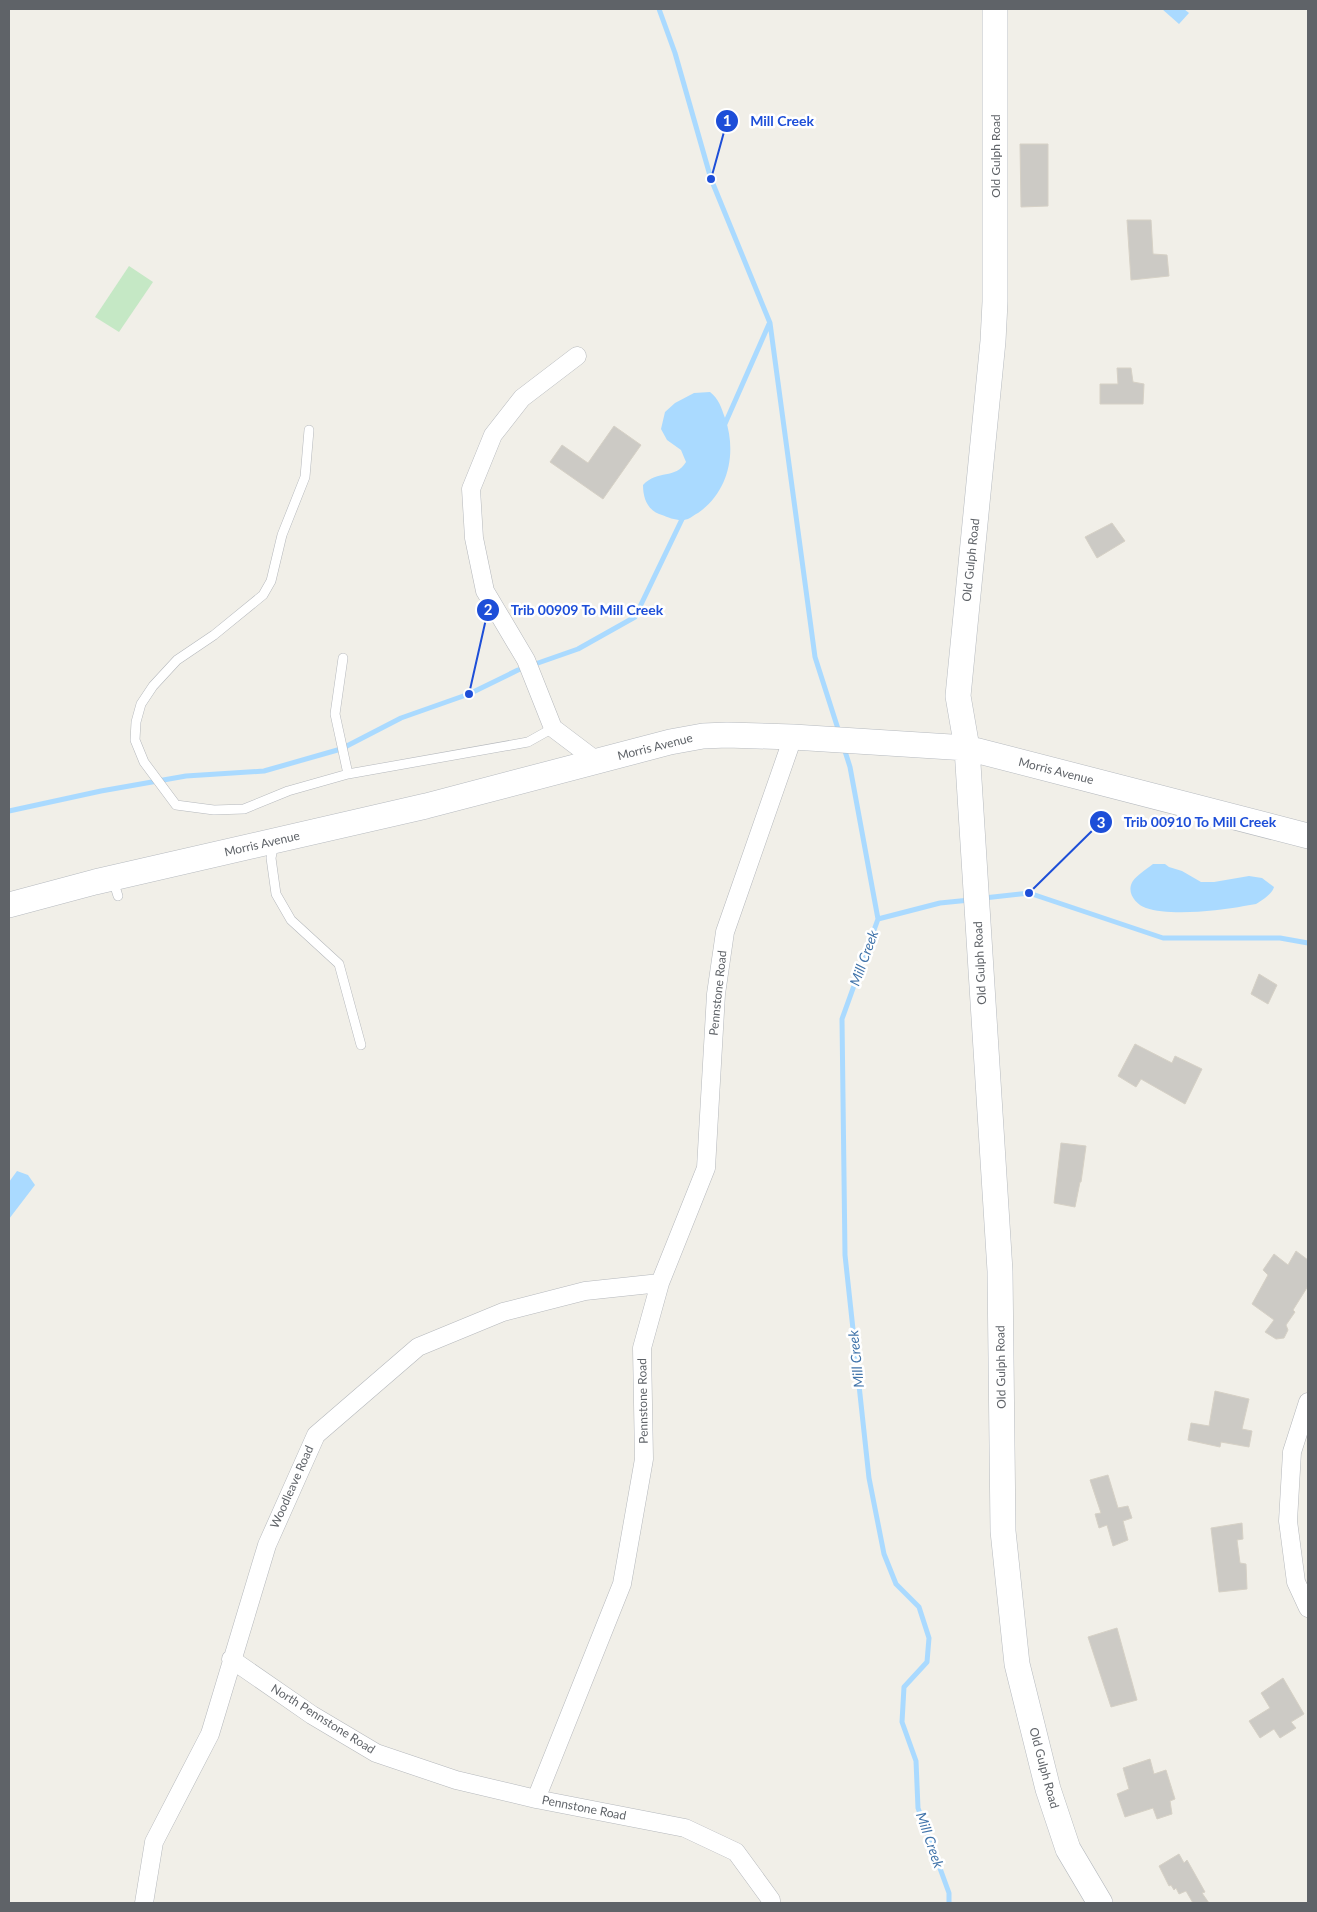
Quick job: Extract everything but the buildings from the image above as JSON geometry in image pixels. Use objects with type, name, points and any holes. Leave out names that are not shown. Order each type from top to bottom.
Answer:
[{"type":"street","name":"Old Gulph Road","points":[[996,9],[995,302],[993,341],[958,696],[967,748],[1000,1270],[1003,1531],[1017,1664],[1048,1789],[1068,1849],[1100,1903]]},
{"type":"street","points":[[577,356],[522,398],[493,435],[471,489],[474,538],[485,591],[526,660],[553,728],[598,762]]},
{"type":"street","name":"Morris Avenue","points":[[9,905],[115,887],[274,841],[426,806],[670,742],[703,736],[793,737],[967,748],[1308,836]]},
{"type":"street","name":"Pennstone Road","points":[[771,1903],[771,1900],[736,1852],[685,1828],[536,1799],[622,1584],[644,1459],[642,1348],[660,1283],[706,1168],[716,994],[725,932],[793,737]]},
{"type":"street","name":"Woodleave Road","points":[[144,1903],[154,1842],[210,1734],[267,1545],[316,1435],[418,1347],[503,1312],[585,1291],[660,1283]]},
{"type":"street","points":[[1308,1402],[1292,1452],[1288,1521],[1296,1582],[1308,1608]]},
{"type":"street","name":"North Pennstone Road","points":[[231,1660],[312,1715],[376,1753],[456,1780],[536,1799]]},
{"type":"lane","points":[[309,430],[305,478],[282,536],[271,581],[262,595],[214,635],[177,660],[153,686],[142,704],[136,722],[135,740],[144,762],[176,805],[214,810],[244,809],[288,791],[348,774],[528,742],[553,728]]},
{"type":"lane","points":[[343,658],[335,714],[348,774]]},
{"type":"lane","points":[[274,841],[271,858],[276,894],[291,920],[339,964],[361,1045]]},
{"type":"green space","points":[[129,266],[153,282],[119,332],[95,317]]},
{"type":"water","points":[[1162,9],[1184,9],[1189,13],[1179,24]]},
{"type":"water","points":[[710,392],[716,397],[729,431],[730,457],[723,483],[709,504],[688,519],[671,518],[657,513],[653,511],[645,500],[643,485],[654,477],[677,471],[686,462],[681,450],[667,440],[661,429],[665,412],[675,403],[694,393]]},
{"type":"water","points":[[1153,864],[1165,864],[1201,882],[1214,882],[1249,876],[1262,878],[1274,887],[1267,897],[1254,904],[1221,910],[1194,912],[1156,910],[1139,905],[1132,896],[1130,889],[1134,879]]},
{"type":"water","points":[[17,1171],[28,1175],[35,1185],[9,1219],[9,1182]]},
{"type":"waterway","name":"Mill Creek","points":[[659,9],[675,53],[711,179],[770,323],[815,657],[839,732]]},
{"type":"waterway","points":[[724,426],[769,324]]},
{"type":"waterway","points":[[9,811],[101,791],[186,776],[264,771],[341,749],[401,718],[469,694],[518,670],[578,649],[635,617],[685,513]]},
{"type":"waterway","name":"Mill Creek","points":[[844,748],[850,767],[878,919],[842,1019],[845,1255],[869,1478],[884,1554],[896,1584],[919,1607],[929,1638],[927,1662],[904,1687],[902,1722],[916,1761],[918,1808],[949,1893],[949,1903]]},
{"type":"waterway","points":[[984,898],[1029,893],[1163,938],[1280,938],[1308,943]]},
{"type":"waterway","points":[[878,919],[940,903],[970,900]]},
{"type":"place","name":"Mill Creek","points":[[711,179]]},
{"type":"place","name":"Trib 00909 To Mill Creek","points":[[469,694]]},
{"type":"place","name":"Trib 00910 To Mill Creek","points":[[1029,893]]}]
